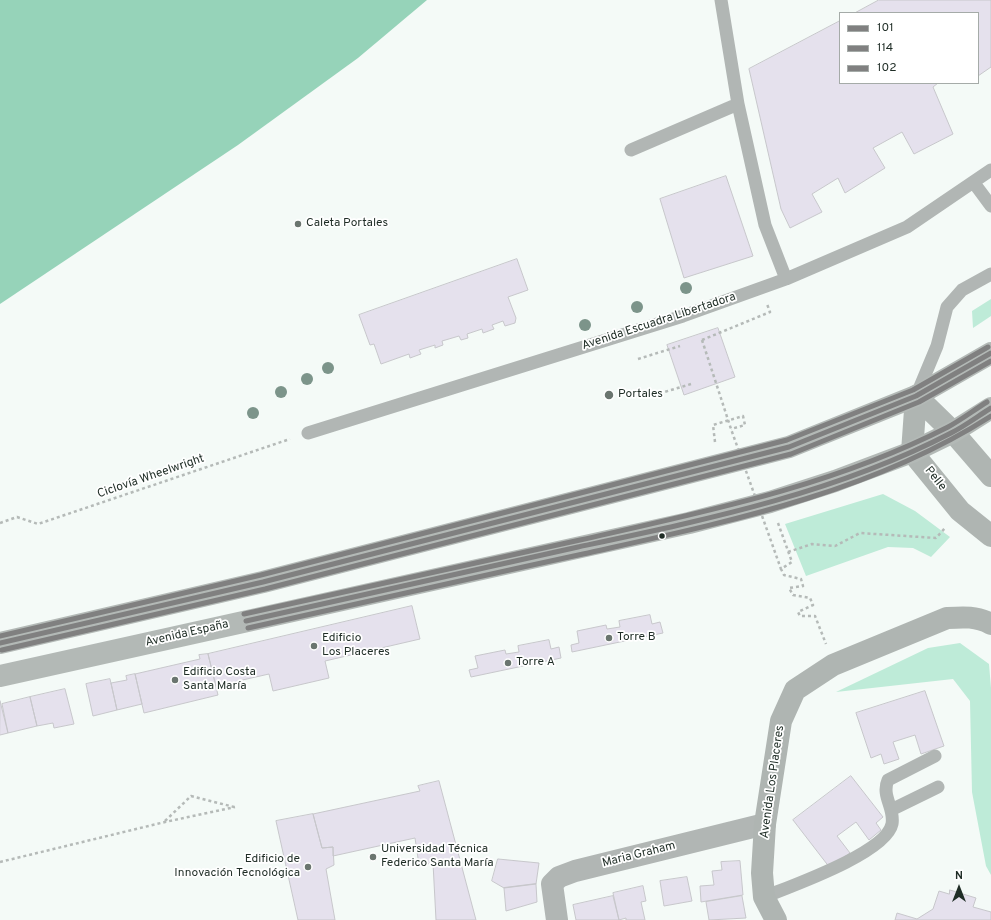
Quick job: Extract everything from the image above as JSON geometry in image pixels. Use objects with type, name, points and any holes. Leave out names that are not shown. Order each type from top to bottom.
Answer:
[{"type":"main road","points":[[0,643],[263,582],[790,447],[916,396],[991,353]]},
{"type":"main road","points":[[916,396],[953,432],[991,476]]},
{"type":"main road","points":[[912,452],[916,396]]},
{"type":"main road","name":"Avenida España","points":[[0,676],[689,523],[770,502],[835,481],[912,452],[953,432],[991,408]]},
{"type":"main road","name":"Pelle","points":[[912,452],[960,511],[991,536]]},
{"type":"main road","name":"Avenida Los Placeres","points":[[776,920],[764,897],[762,873],[765,824],[781,721],[795,690],[833,665],[947,618],[965,616],[983,620],[991,624]]},
{"type":"street","name":"Maria Graham","points":[[557,920],[552,884],[559,877],[575,871],[765,824]]},
{"type":"lane","points":[[721,0],[738,104],[765,225],[786,279]]},
{"type":"lane","points":[[631,150],[738,104]]},
{"type":"lane","name":"Avenida Escuadra Libertadora","points":[[308,433],[683,316],[786,279],[907,227],[974,183],[991,170]]},
{"type":"lane","points":[[974,183],[991,206]]},
{"type":"lane","points":[[916,396],[937,346],[947,306],[962,290],[991,274]]},
{"type":"lane","points":[[764,897],[845,864],[885,837],[892,825],[891,810],[885,793],[888,780],[935,756]]},
{"type":"lane","points":[[891,810],[938,787]]},
{"type":"path","points":[[762,287],[770,312],[702,340],[781,569],[784,575],[801,579],[803,586],[790,588],[793,595],[810,598],[812,605],[798,612],[800,616],[816,616],[833,665]]},
{"type":"path","points":[[638,359],[680,346]]},
{"type":"path","points":[[648,397],[691,384]]},
{"type":"path","points":[[713,425],[743,416],[745,425],[732,429]]},
{"type":"path","name":"Ciclovía Wheelwright","points":[[0,523],[17,517],[38,524],[308,433]]},
{"type":"path","points":[[770,502],[792,562],[781,569]]},
{"type":"path","points":[[788,552],[812,544],[835,546],[860,533],[936,538],[960,511]]},
{"type":"path","points":[[0,862],[165,822],[180,818],[235,807],[191,796],[165,822]]},
{"type":"shaded area","points":[[0,0],[427,0],[358,58],[238,145],[0,304]]},
{"type":"shaded area","points":[[991,299],[991,316],[973,328],[972,311]]},
{"type":"shaded area","points":[[883,494],[915,511],[950,537],[931,557],[913,548],[888,547],[806,576],[785,524]]},
{"type":"shaded area","points":[[960,643],[989,664],[991,688],[991,875],[986,866],[972,792],[970,701],[953,679],[836,692],[928,648]]},
{"type":"building","points":[[879,0],[991,0],[991,67],[979,75],[979,12],[857,12]]},
{"type":"building","points":[[839,22],[839,84],[937,84],[933,87],[953,134],[914,154],[902,132],[873,148],[885,168],[845,193],[838,178],[812,194],[822,212],[790,228],[781,209],[749,69]]},
{"type":"building","points":[[726,176],[753,256],[684,278],[660,199]]},
{"type":"building","points":[[517,259],[528,290],[508,297],[516,318],[515,323],[505,326],[503,321],[492,325],[494,329],[483,333],[482,329],[467,334],[468,338],[461,340],[459,336],[442,341],[443,345],[435,348],[435,345],[419,350],[421,354],[410,358],[409,354],[381,364],[374,344],[370,345],[359,315]]},
{"type":"building","points":[[718,328],[735,377],[684,395],[667,345]]},
{"type":"building","name":"Edificio Los Placeres","points":[[412,606],[420,639],[325,661],[329,678],[273,691],[269,674],[216,686],[208,654]]},
{"type":"building","name":"Torre B","points":[[650,615],[652,624],[660,622],[663,633],[572,652],[571,645],[579,643],[577,631],[606,625],[607,629],[620,627],[619,621]]},
{"type":"building","name":"Torre A","points":[[549,640],[551,649],[559,647],[561,658],[471,677],[469,670],[478,668],[475,656],[505,650],[506,654],[519,652],[518,646]]},
{"type":"building","name":"Edificio Costa Santa María","points":[[208,654],[218,695],[144,713],[135,674],[200,659],[199,655]]},
{"type":"building","points":[[135,674],[142,704],[117,710],[111,683],[127,680],[126,676]]},
{"type":"building","points":[[110,679],[117,710],[93,716],[86,684]]},
{"type":"building","points":[[65,689],[74,724],[54,728],[53,723],[37,726],[30,697]]},
{"type":"building","points":[[925,691],[944,746],[921,754],[915,735],[893,742],[899,759],[884,764],[881,754],[871,758],[856,713]]},
{"type":"building","points":[[30,697],[37,726],[8,733],[2,704]]},
{"type":"building","points":[[0,701],[8,733],[0,735]]},
{"type":"building","points":[[851,776],[883,817],[876,823],[881,830],[869,840],[856,822],[837,836],[850,853],[830,868],[793,820]]},
{"type":"building","points":[[439,781],[476,920],[436,920],[433,863],[419,865],[415,838],[333,856],[333,847],[322,848],[313,814],[420,791],[418,786]]},
{"type":"building","name":"Edificio de Innovación Tecnológica","points":[[313,814],[322,848],[333,847],[334,865],[326,869],[335,920],[298,920],[276,821]]},
{"type":"building","points":[[498,859],[539,863],[536,884],[504,888],[492,881]]},
{"type":"building","points":[[740,861],[743,895],[701,902],[700,886],[714,885],[712,871],[722,870],[721,862]]},
{"type":"building","points":[[687,877],[692,901],[664,906],[660,881]]},
{"type":"building","points":[[536,884],[537,902],[506,911],[504,888]]},
{"type":"building","points":[[643,886],[646,901],[641,902],[645,920],[626,920],[626,918],[619,920],[613,893]]},
{"type":"building","points":[[950,890],[976,898],[973,907],[991,912],[991,920],[895,920],[897,913],[917,919],[933,909],[939,891],[949,894]]},
{"type":"building","points":[[613,896],[619,920],[576,920],[573,905]]},
{"type":"building","points":[[742,896],[746,918],[709,920],[706,902]]},
{"type":"transit line","name":"102","points":[[0,636],[261,575],[787,440],[913,390],[988,347]]},
{"type":"transit line","name":"101","points":[[0,643],[263,582],[789,447],[916,396],[991,353]]},
{"type":"transit line","name":"114","points":[[2,650],[265,589],[791,454],[919,402],[991,361]]},
{"type":"transit line","name":"102","points":[[244,614],[627,530],[767,495],[859,466],[904,448],[948,427],[987,402]]},
{"type":"transit line","name":"101","points":[[246,621],[674,526],[769,502],[816,488],[907,454],[956,430],[991,408]]},
{"type":"transit line","name":"114","points":[[248,628],[688,530],[793,503],[845,486],[895,466],[944,443],[991,416]]},
{"type":"place","name":"Caleta Portales","points":[[298,224]]},
{"type":"place","name":"Portales","points":[[609,395]]},
{"type":"place","name":"Torre B","points":[[609,638]]},
{"type":"place","name":"Edificio Los Placeres","points":[[314,646]]},
{"type":"place","name":"Torre A","points":[[508,663]]},
{"type":"place","name":"Edificio Costa Santa María","points":[[175,680]]},
{"type":"place","name":"Universidad Técnica Federico Santa María","points":[[373,857]]},
{"type":"place","name":"Edificio de Innovación Tecnológica","points":[[308,867]]}]
